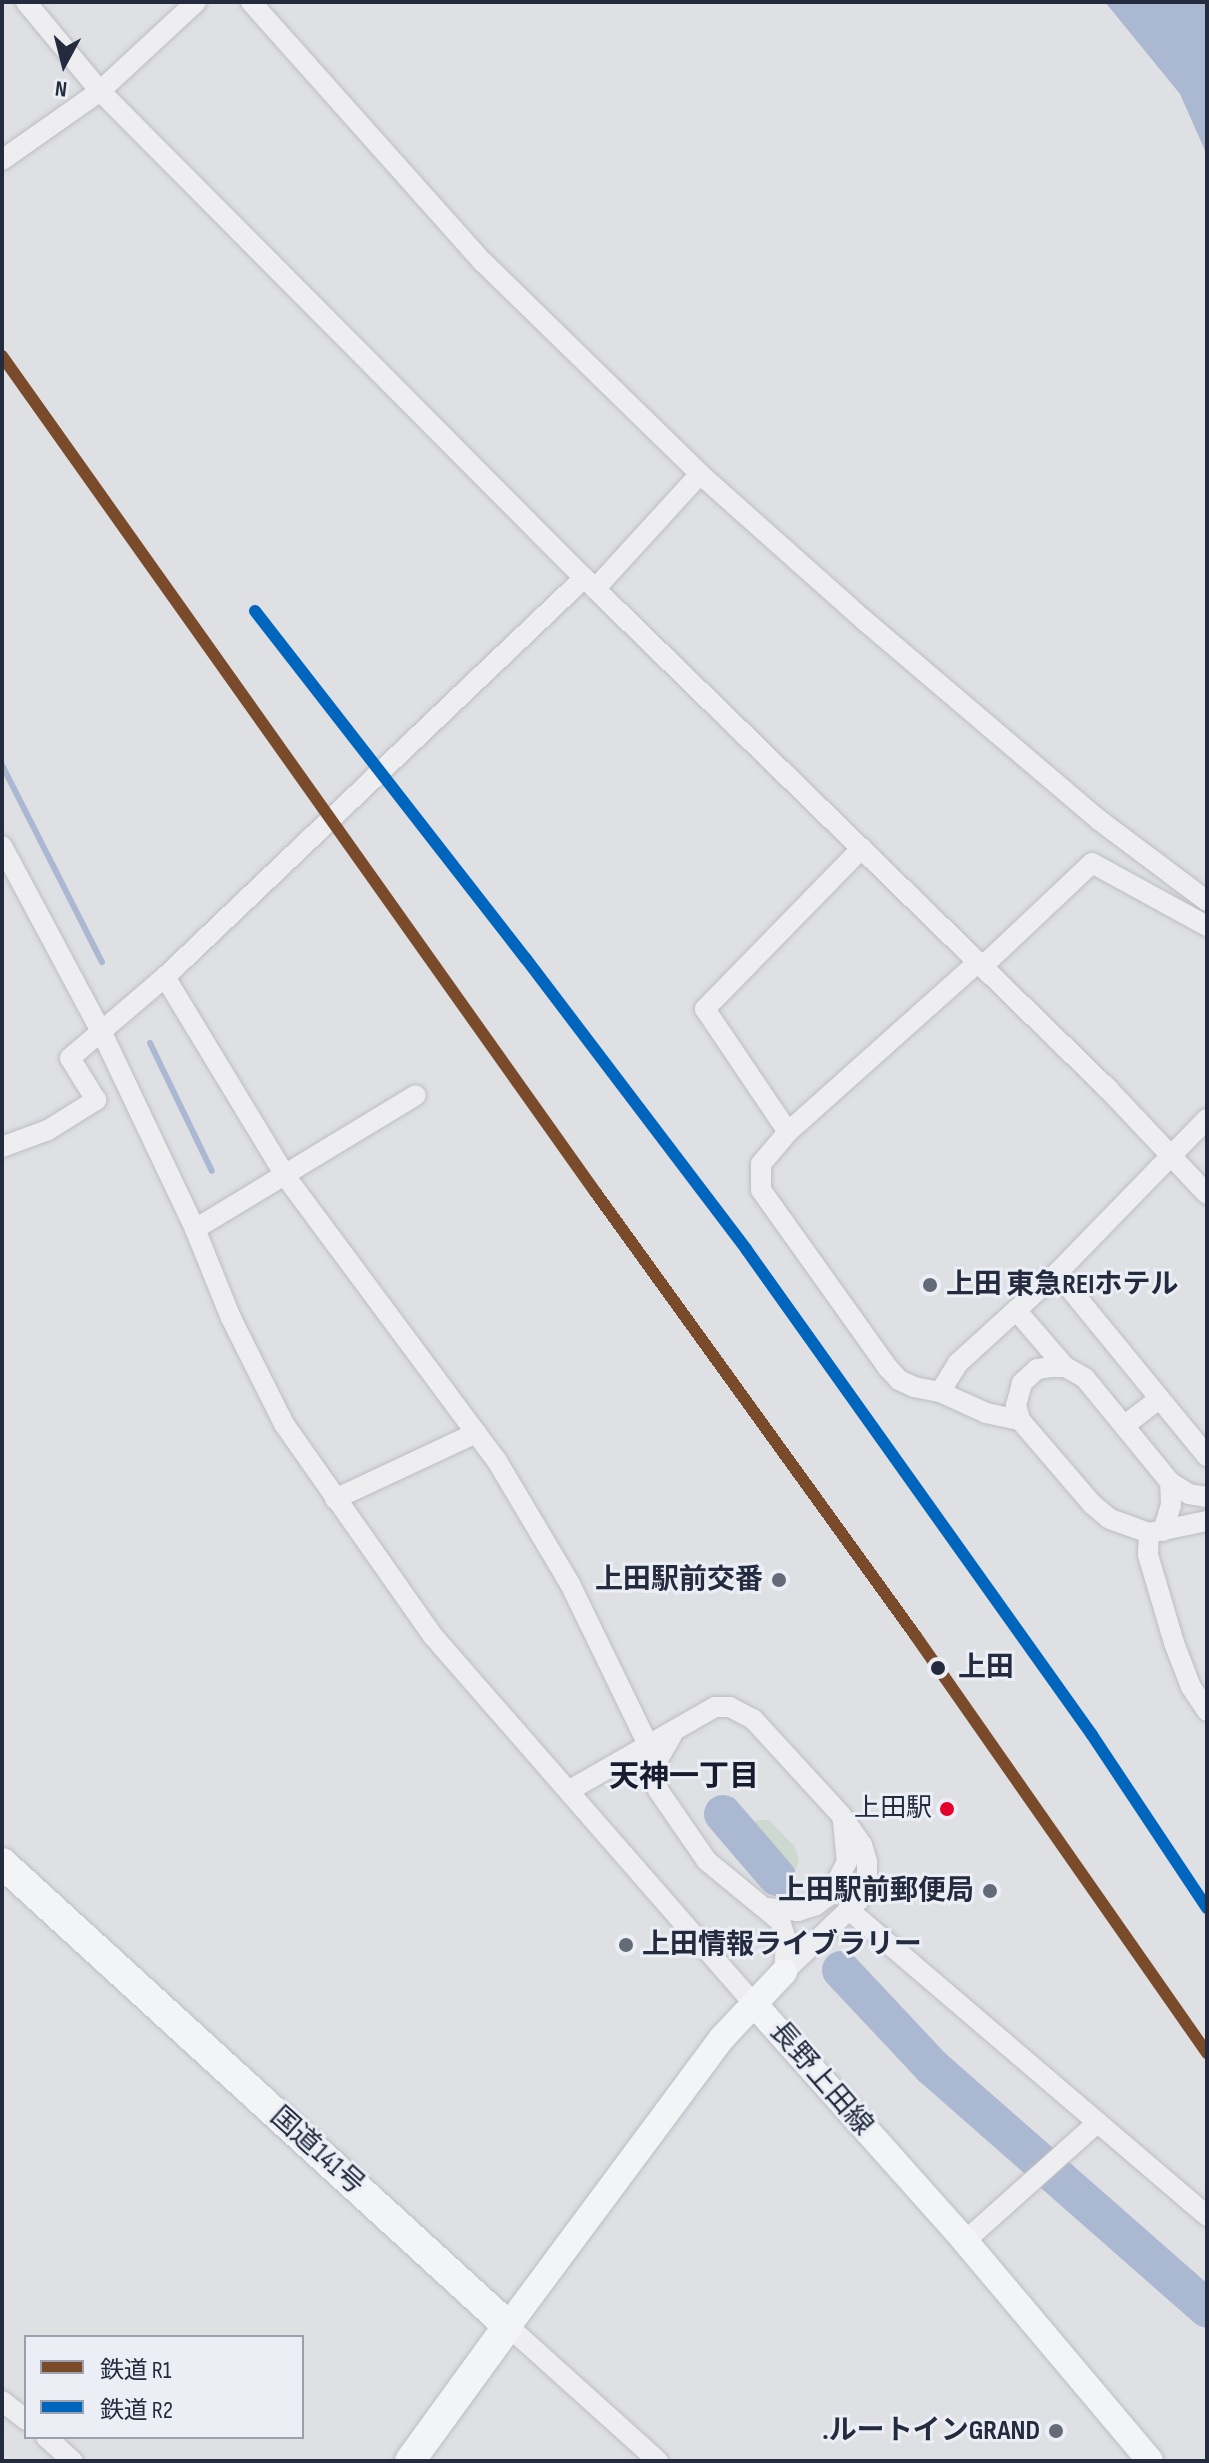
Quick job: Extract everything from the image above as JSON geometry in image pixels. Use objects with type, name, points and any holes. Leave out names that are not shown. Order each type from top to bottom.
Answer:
[{"type":"highway","name":"国道141号","points":[[2,1863],[508,2326]]},
{"type":"highway","points":[[410,2461],[508,2326]]},
{"type":"main road","points":[[755,2005],[784,1972]]},
{"type":"main road","name":"長野上田線","points":[[508,2326],[723,2037],[755,2005],[965,2241],[1150,2461]]},
{"type":"street","points":[[26,2],[100,91],[590,584],[981,964],[1207,1194]]},
{"type":"street","points":[[2,160],[100,91],[196,2]]},
{"type":"street","points":[[251,2],[483,262],[700,474],[864,620],[1076,801],[1207,901]]},
{"type":"street","points":[[2,1147],[48,1130],[96,1100],[70,1058],[165,977],[590,584],[700,474]]},
{"type":"street","points":[[2,846],[102,1033],[195,1229],[231,1318],[284,1424],[433,1636],[755,2005]]},
{"type":"street","points":[[788,1132],[705,1009],[862,848]]},
{"type":"street","points":[[1020,1420],[986,1413],[940,1392],[899,1380],[761,1190],[761,1164],[788,1132],[1092,863],[1207,926]]},
{"type":"street","points":[[165,977],[286,1177],[476,1433],[570,1584],[649,1747]]},
{"type":"street","points":[[195,1229],[286,1177],[416,1095]]},
{"type":"street","points":[[940,1392],[958,1363],[1057,1273],[1207,1119]]},
{"type":"street","points":[[1057,1273],[1207,1456]]},
{"type":"street","points":[[1016,1310],[1065,1367],[1085,1378],[1170,1482],[1189,1494],[1207,1497]]},
{"type":"street","points":[[1065,1367],[1037,1369],[1022,1383],[1016,1405],[1020,1420],[1092,1504],[1110,1519],[1156,1532],[1207,1521]]},
{"type":"street","points":[[1125,1425],[1159,1399]]},
{"type":"street","points":[[335,1499],[476,1433]]},
{"type":"street","points":[[1170,1482],[1171,1505],[1148,1555],[1174,1643],[1191,1687],[1207,1711]]},
{"type":"street","points":[[570,1790],[715,1707],[745,1713],[841,1815],[862,1845],[868,1868],[863,1895],[784,1972]]},
{"type":"street","points":[[658,1790],[655,1765],[663,1746],[675,1732]]},
{"type":"street","points":[[600,1772],[633,1772],[658,1790],[707,1861],[768,1908],[785,1932],[798,1942],[818,1940]]},
{"type":"street","points":[[768,1908],[806,1909],[824,1900],[836,1889],[846,1870],[848,1853],[841,1815]]},
{"type":"street","points":[[849,1910],[1207,2216]]},
{"type":"street","points":[[784,1972],[785,1932]]},
{"type":"street","points":[[965,2241],[1098,2122]]},
{"type":"street","points":[[508,2326],[658,2461]]},
{"type":"street","points":[[2,2401],[24,2418]]},
{"type":"street","points":[[48,2439],[73,2461]]},
{"type":"shaded area","points":[[769,1820],[794,1846],[799,1859],[796,1869],[782,1877],[763,1878],[732,1852],[728,1835],[741,1825]]},
{"type":"water","points":[[1105,2],[1207,2],[1207,155],[1180,94]]},
{"type":"waterway","points":[[2,765],[102,962]]},
{"type":"waterway","points":[[150,1043],[212,1171]]},
{"type":"waterway","points":[[723,1814],[777,1877]]},
{"type":"waterway","points":[[841,1970],[932,2067],[1207,2309]]},
{"type":"rail line","name":"R1","points":[[2,356],[596,1193],[915,1635],[1207,2053]]},
{"type":"rail line","name":"R2","points":[[255,611],[526,959],[746,1249],[1092,1735],[1207,1908]]},
{"type":"place","name":"上田 東急REIホテル","points":[[930,1285]]},
{"type":"place","name":"上田駅前交番","points":[[779,1580]]},
{"type":"place","name":"上田","points":[[938,1668]]},
{"type":"place","name":"上田駅","points":[[947,1809]]},
{"type":"place","name":"上田駅前郵便局","points":[[990,1891]]},
{"type":"place","name":"上田情報ライブラリー","points":[[626,1945]]},
{"type":"place","name":".ルートインGRAND","points":[[1056,2431]]},
{"type":"district","name":"天神一丁目","points":[[684,1777]]}]
